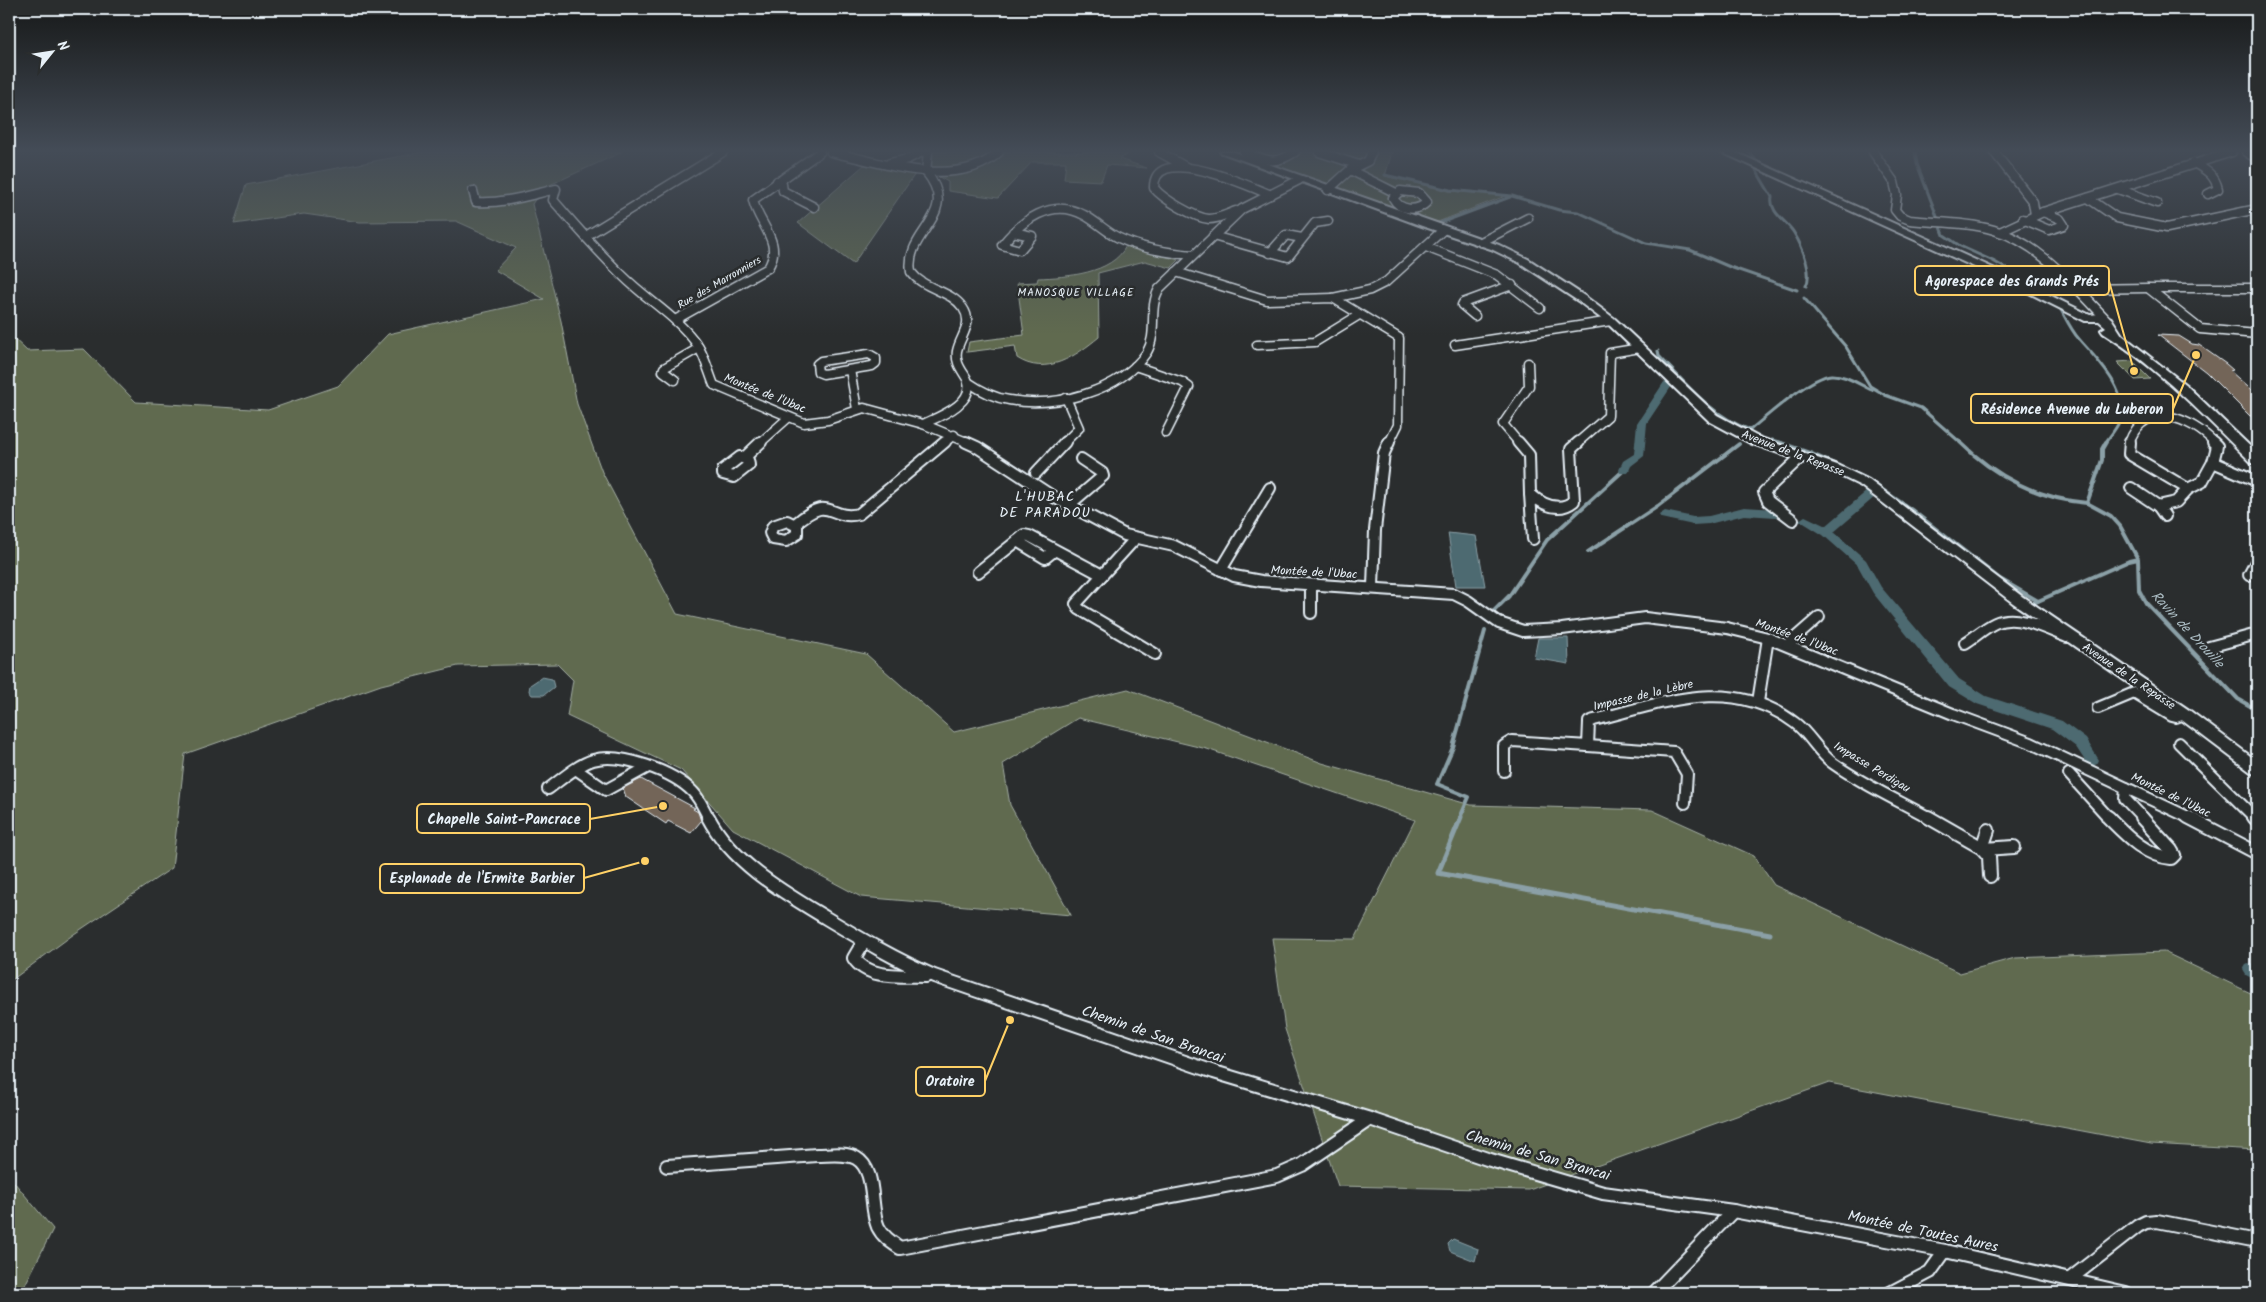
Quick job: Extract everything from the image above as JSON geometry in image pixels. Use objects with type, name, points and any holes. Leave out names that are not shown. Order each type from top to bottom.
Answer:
[{"type":"main road","points":[[1861,213],[2103,322],[2182,388],[2257,460]]},
{"type":"street","name":"Montée de l'Ubac","points":[[564,213],[622,275],[675,320],[699,348],[714,385],[788,418],[804,423],[815,423],[857,409],[874,409],[923,424],[954,436],[990,455],[1069,505],[1135,538],[1183,549],[1220,570],[1247,580],[1373,588],[1458,596],[1499,623],[1523,631],[1562,629],[1645,618],[1727,628],[1768,638],[1953,714],[2031,743],[2257,853]]},
{"type":"street","points":[[586,236],[624,213]]},
{"type":"street","name":"Rue des Marronniers","points":[[675,320],[758,275],[771,265],[774,247],[758,213]]},
{"type":"street","points":[[935,213],[910,256],[909,266],[917,280],[955,299],[965,311],[967,329],[956,351],[961,372],[968,382],[978,391],[992,396],[1025,402],[1066,398],[1106,385],[1135,366],[1147,352],[1151,340],[1153,303],[1156,295],[1176,272],[1238,213]]},
{"type":"street","points":[[1015,230],[1027,218],[1037,213]]},
{"type":"street","points":[[1080,213],[1107,232],[1122,240],[1154,249],[1193,255]]},
{"type":"street","points":[[1195,213],[1207,219],[1231,213]]},
{"type":"street","name":"Avenue de la Repasse","points":[[1393,213],[1505,250],[1524,261],[1582,299],[1611,321],[1686,395],[1713,418],[1754,440],[1836,469],[1865,483],[2018,600],[2184,714],[2257,770]]},
{"type":"street","points":[[1898,213],[1906,219],[1962,225],[2000,232],[2042,257],[2078,289],[2103,322]]},
{"type":"street","points":[[2000,232],[2023,219],[2041,213]]},
{"type":"street","points":[[2023,219],[2049,230],[2064,225],[2060,219],[2045,213]]},
{"type":"street","points":[[2109,213],[2117,218],[2160,227],[2177,227],[2240,213]]},
{"type":"street","points":[[1480,242],[1528,218]]},
{"type":"street","points":[[1213,236],[1288,257],[1315,222],[1328,221]]},
{"type":"street","points":[[1176,272],[1267,300],[1333,298],[1367,291],[1386,282],[1443,230]]},
{"type":"street","points":[[1270,253],[1285,235],[1302,238]]},
{"type":"street","points":[[1426,247],[1495,274],[1540,308]]},
{"type":"street","points":[[1475,316],[1462,303],[1512,285]]},
{"type":"street","points":[[2148,288],[2200,329],[2257,334]]},
{"type":"street","points":[[2078,289],[2256,288]]},
{"type":"street","points":[[1333,298],[1359,315],[1395,334],[1400,342],[1398,425],[1384,453],[1375,530],[1373,588]]},
{"type":"street","points":[[1257,345],[1315,342],[1359,315]]},
{"type":"street","points":[[1455,345],[1611,321]]},
{"type":"street","points":[[675,380],[663,371],[664,368],[699,348]]},
{"type":"street","points":[[1530,494],[1536,500],[1550,506],[1565,506],[1573,502],[1571,449],[1608,416],[1610,353],[1640,348]]},
{"type":"street","points":[[869,354],[876,358],[876,363],[873,365],[850,370],[820,374],[817,364],[869,354]]},
{"type":"street","points":[[1528,363],[1529,386],[1503,424],[1529,455],[1533,539]]},
{"type":"street","points":[[1135,366],[1182,382],[1189,387],[1166,433]]},
{"type":"street","points":[[850,370],[857,409]]},
{"type":"street","points":[[959,404],[966,395],[968,382]]},
{"type":"street","points":[[923,424],[959,404],[992,396]]},
{"type":"street","points":[[1036,472],[1078,430],[1079,426],[1066,398]]},
{"type":"street","points":[[2158,506],[2179,500],[2188,489],[2203,481],[2213,462],[2217,446],[2204,432],[2189,422],[2162,416],[2148,419],[2141,423],[2129,442],[2130,454],[2188,489]]},
{"type":"street","points":[[744,458],[788,418]]},
{"type":"street","points":[[795,524],[810,511],[820,508],[848,516],[861,513],[954,436]]},
{"type":"street","points":[[1793,520],[1768,501],[1764,492],[1766,488],[1801,457]]},
{"type":"street","points":[[1069,505],[1103,476],[1102,473],[1081,459]]},
{"type":"street","points":[[2213,462],[2257,481]]},
{"type":"street","points":[[1220,570],[1270,488]]},
{"type":"street","points":[[2130,488],[2158,506],[2165,516]]},
{"type":"street","points":[[1135,538],[1077,602],[1076,606],[1155,654]]},
{"type":"street","points":[[978,572],[1017,541],[1044,557],[1055,550],[1102,575]]},
{"type":"street","points":[[2249,574],[2257,560]]},
{"type":"street","points":[[1311,585],[1311,613]]},
{"type":"street","points":[[1786,645],[1819,617]]},
{"type":"street","points":[[1965,644],[1993,624],[2010,621],[2032,624],[2074,639]]},
{"type":"street","points":[[2209,647],[2257,634]]},
{"type":"street","points":[[1758,702],[1768,638]]},
{"type":"street","points":[[2098,708],[2134,693],[2172,716],[2176,717],[2184,714]]},
{"type":"street","name":"Impasse de la Lèbre","points":[[1588,746],[1587,726],[1594,720],[1697,696],[1758,702]]},
{"type":"street","name":"Impasse Perdigau","points":[[1758,702],[1800,726],[1823,754],[1834,764],[1984,849]]},
{"type":"street","points":[[1504,771],[1504,746],[1512,741],[1674,752],[1680,759],[1687,774],[1685,802]]},
{"type":"street","points":[[2179,743],[2257,820]]},
{"type":"street","name":"Chemin de San Brancai","points":[[548,789],[594,759],[608,757],[648,767],[664,773],[688,787],[701,802],[722,840],[766,878],[864,940],[934,976],[1214,1072],[1370,1119],[1487,1160],[1603,1192],[1711,1208]]},
{"type":"street","points":[[577,770],[606,790],[648,767]]},
{"type":"street","points":[[2069,774],[2132,841],[2163,858],[2171,858],[2174,855],[2171,850],[2125,798],[2126,788]]},
{"type":"street","points":[[1988,830],[1982,848],[1988,856],[1990,876]]},
{"type":"street","points":[[1984,849],[2014,847]]},
{"type":"street","points":[[864,940],[854,958],[862,969],[876,973],[934,976]]},
{"type":"street","points":[[667,1166],[817,1155],[842,1155],[856,1158],[865,1165],[869,1175],[872,1210],[877,1224],[885,1240],[900,1248],[1277,1176],[1302,1165],[1370,1119]]},
{"type":"street","name":"Montée de Toutes Aures","points":[[1711,1208],[1945,1250],[2126,1293]]},
{"type":"street","points":[[1654,1293],[1733,1211]]},
{"type":"street","points":[[2070,1279],[2138,1226],[2146,1222],[2158,1221],[2257,1241]]},
{"type":"street","points":[[1890,1293],[1930,1272],[1945,1250]]},
{"type":"green space","points":[[237,213],[534,213],[561,321],[577,404],[602,472],[677,614],[866,654],[954,732],[1128,689],[1322,763],[1471,805],[1652,810],[1754,856],[1774,885],[1960,973],[2015,958],[2164,952],[2257,996],[2257,1150],[2151,1144],[1829,1083],[1529,1190],[1338,1186],[1285,1029],[1272,938],[1355,939],[1415,820],[1207,749],[1078,718],[1003,764],[1010,805],[1071,915],[861,897],[733,829],[681,770],[567,716],[573,680],[557,664],[458,666],[381,685],[185,754],[172,868],[74,934],[9,982],[9,334],[27,351],[84,349],[136,402],[268,410],[338,386],[388,334],[544,299],[495,270],[516,248],[456,221],[360,222],[304,214],[234,224]]},
{"type":"green space","points":[[810,213],[888,213],[853,264],[798,223]]},
{"type":"green space","points":[[1406,213],[1462,213],[1435,223]]},
{"type":"green space","points":[[1126,246],[1179,260],[1171,268],[1145,261],[1098,273],[1099,337],[1081,351],[1050,365],[1028,363],[1017,358],[1015,346],[967,352],[969,342],[1024,335],[1017,283],[1037,282],[1038,278],[1062,277],[1099,268],[1110,263]]},
{"type":"green space","points":[[2132,361],[2150,379],[2135,380],[2117,362]]},
{"type":"green space","points":[[9,1176],[53,1229],[21,1293],[9,1293]]},
{"type":"water","points":[[1448,533],[1476,536],[1485,586],[1456,586]]},
{"type":"water","points":[[1538,638],[1568,638],[1569,664],[1534,658]]},
{"type":"water","points":[[542,677],[552,679],[554,687],[544,695],[532,695],[529,691],[530,685]]},
{"type":"water","points":[[1453,1239],[1478,1249],[1475,1261],[1450,1251],[1448,1244]]},
{"type":"building","points":[[2158,335],[2179,336],[2192,344],[2199,345],[2226,364],[2233,370],[2230,371],[2257,395],[2257,416],[2250,416],[2206,372]]},
{"type":"building","points":[[641,779],[695,808],[693,809],[698,812],[701,821],[691,833],[668,821],[666,824],[626,797],[623,788]]},
{"type":"waterway","points":[[1437,224],[1467,213]]},
{"type":"waterway","points":[[1580,213],[1646,243],[1690,250],[1730,267],[1797,290]]},
{"type":"waterway","points":[[1777,213],[1794,233],[1806,259],[1808,274],[1806,286]]},
{"type":"waterway","name":"Ravin de Drouille","points":[[1936,213],[1944,235],[1960,246],[1993,261],[2051,294],[2055,300]]},
{"type":"waterway","points":[[1804,298],[1846,347],[1870,386],[1885,395],[1921,408],[1961,443]]},
{"type":"waterway","name":"Ravin de Drouille","points":[[2059,306],[2076,335],[2110,376],[2120,398],[2122,409],[2120,420],[2105,443]]},
{"type":"waterway","points":[[1658,351],[1659,356],[1711,408],[1736,424],[1750,430],[1789,398],[1822,377],[1831,375],[1842,376],[1872,390]]},
{"type":"waterway","points":[[1624,470],[1627,464],[1639,456],[1642,423],[1668,384]]},
{"type":"waterway","points":[[1772,440],[1782,443]]},
{"type":"waterway","points":[[1778,442],[1812,454],[1865,478],[1913,511],[2000,579],[2038,601]]},
{"type":"waterway","points":[[1960,442],[1987,465],[2018,484],[2051,497],[2087,503]]},
{"type":"waterway","name":"Ravin de Drouille","points":[[2087,503],[2102,460],[2102,449],[2106,442]]},
{"type":"waterway","points":[[1588,552],[1658,506],[1739,444]]},
{"type":"waterway","points":[[1494,611],[1509,596],[1547,540],[1624,470]]},
{"type":"waterway","points":[[1827,532],[1872,493]]},
{"type":"waterway","name":"Ravin de Drouille","points":[[2087,503],[2111,516],[2120,526],[2138,559]]},
{"type":"waterway","points":[[1665,515],[1693,521],[1709,520],[1744,511],[1776,513]]},
{"type":"waterway","points":[[1805,520],[1827,532]]},
{"type":"waterway","points":[[1827,532],[1862,563],[1877,590],[1954,683],[1982,700],[2035,716],[2057,725],[2081,743],[2092,760]]},
{"type":"waterway","points":[[2029,605],[2129,561],[2138,559]]},
{"type":"waterway","name":"Ravin de Drouille","points":[[2138,559],[2139,590],[2146,603],[2238,699],[2257,710]]},
{"type":"waterway","points":[[1460,818],[1469,797],[1437,784],[1453,747],[1485,631]]},
{"type":"waterway","points":[[1461,817],[1438,873],[1770,934]]},
{"type":"waterway","points":[[2251,970],[2257,974]]},
{"type":"place","name":"Résidence Avenue du Luberon","points":[[2196,355]]},
{"type":"place","name":"Agorespace des Grands Prés","points":[[2134,371]]},
{"type":"place","name":"Chapelle Saint-Pancrace","points":[[663,806]]},
{"type":"place","name":"Esplanade de l'Ermite Barbier","points":[[645,861]]},
{"type":"place","name":"Oratoire","points":[[1010,1020]]},
{"type":"district","name":"MANOSQUE VILLAGE","points":[[1076,292]]},
{"type":"district","name":"L'HUBAC DE PARADOU","points":[[1045,504]]}]
